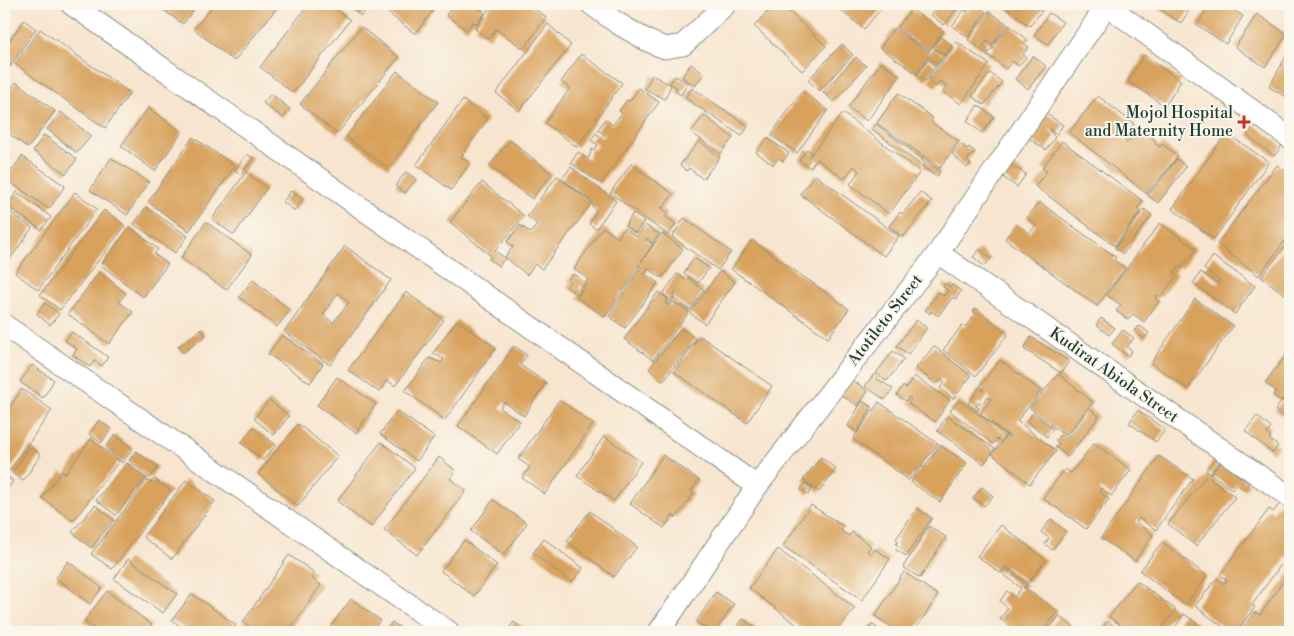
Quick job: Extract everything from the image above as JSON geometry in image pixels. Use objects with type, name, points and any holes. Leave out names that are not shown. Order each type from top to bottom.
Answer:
[{"type":"street","points":[[70,4],[757,486]]},
{"type":"street","points":[[591,4],[648,41],[665,48],[683,45],[726,4]]},
{"type":"street","points":[[1106,4],[1290,138]]},
{"type":"street","name":"Atotileto Street","points":[[659,632],[757,486],[938,253],[1106,4]]},
{"type":"street","name":"Kudirat Abiola Street","points":[[938,253],[1290,497]]},
{"type":"street","points":[[4,325],[449,632]]},
{"type":"building","points":[[155,4],[198,4],[183,24]]},
{"type":"building","points":[[214,4],[280,4],[234,61],[194,29]]},
{"type":"building","points":[[309,4],[329,4],[350,20],[293,93],[260,67]]},
{"type":"building","points":[[346,4],[371,4],[361,16]]},
{"type":"building","points":[[385,4],[438,4],[415,34],[382,8]]},
{"type":"building","points":[[454,4],[483,4],[480,9],[485,13],[476,24],[473,22],[467,30],[446,15]]},
{"type":"building","points":[[492,4],[528,4],[546,17],[524,49],[496,29],[489,39],[475,29]]},
{"type":"building","points":[[775,4],[781,4],[826,46],[802,71],[754,26]]},
{"type":"building","points":[[833,4],[885,4],[864,29]]},
{"type":"building","points":[[938,4],[960,4],[944,25],[931,15]]},
{"type":"building","points":[[968,4],[974,4],[986,12],[968,37],[952,26],[964,10],[967,12],[971,6]]},
{"type":"building","points":[[1000,4],[1047,4],[1030,26]]},
{"type":"building","points":[[1151,4],[1193,4],[1181,23]]},
{"type":"building","points":[[1210,4],[1223,4],[1243,16],[1226,44],[1197,25]]},
{"type":"building","points":[[911,9],[943,31],[929,51],[897,28]]},
{"type":"building","points":[[989,11],[1007,24],[992,45],[987,41],[983,46],[988,50],[987,53],[968,40]]},
{"type":"building","points":[[1049,13],[1063,22],[1048,44],[1034,35]]},
{"type":"building","points":[[1257,14],[1287,34],[1265,67],[1235,47]]},
{"type":"building","points":[[24,20],[36,29],[10,67],[4,62],[4,48]]},
{"type":"building","points":[[548,24],[571,45],[519,111],[496,93]]},
{"type":"building","points":[[1009,25],[1028,40],[1024,44],[1029,47],[1023,54],[1026,57],[1019,66],[1012,61],[1006,69],[987,54],[994,48],[992,47]]},
{"type":"building","points":[[361,27],[399,57],[337,134],[300,104]]},
{"type":"building","points":[[894,28],[931,54],[935,49],[944,56],[938,64],[928,57],[917,74],[880,48]]},
{"type":"building","points":[[40,29],[130,93],[105,128],[15,64]]},
{"type":"building","points":[[940,37],[952,45],[945,55],[933,47]]},
{"type":"building","points":[[957,42],[989,64],[961,104],[943,92],[947,86],[940,81],[936,87],[928,81]]},
{"type":"building","points":[[842,44],[853,55],[819,91],[808,80]]},
{"type":"building","points":[[1290,49],[1290,99],[1269,87]]},
{"type":"building","points":[[581,54],[622,83],[577,147],[545,123],[570,88],[561,82]]},
{"type":"building","points":[[1144,55],[1181,81],[1165,106],[1128,81]]},
{"type":"building","points":[[1033,56],[1046,66],[1028,89],[1015,79]]},
{"type":"building","points":[[856,57],[866,66],[834,102],[823,92]]},
{"type":"building","points":[[928,60],[936,66],[926,81],[917,75]]},
{"type":"building","points":[[881,62],[900,76],[867,121],[848,107]]},
{"type":"building","points":[[691,64],[704,74],[695,86],[682,77]]},
{"type":"building","points":[[397,71],[438,102],[388,168],[346,137]]},
{"type":"building","points":[[990,73],[1002,82],[984,105],[972,96]]},
{"type":"building","points":[[652,75],[671,85],[665,99],[645,89]]},
{"type":"building","points":[[675,76],[688,83],[681,95],[675,91],[677,88],[670,83]]},
{"type":"building","points":[[16,82],[55,111],[28,148],[4,130],[4,98]]},
{"type":"building","points":[[639,88],[659,102],[601,184],[571,163],[578,152],[588,159],[592,149],[594,150],[598,145],[591,140],[596,133],[602,138],[605,135],[598,130],[605,119],[613,125],[622,113],[619,111],[627,100],[630,101]]},
{"type":"building","points":[[692,88],[748,126],[742,136],[685,98]]},
{"type":"building","points":[[802,91],[828,110],[797,153],[771,135]]},
{"type":"building","points":[[898,93],[933,118],[931,122],[959,141],[940,168],[877,123]]},
{"type":"building","points":[[271,94],[290,109],[283,118],[263,103]]},
{"type":"building","points":[[1098,96],[1134,124],[1123,139],[1127,143],[1139,127],[1156,141],[1155,143],[1160,147],[1162,144],[1178,156],[1147,194],[1069,132]]},
{"type":"building","points":[[463,100],[488,119],[461,157],[470,163],[451,190],[416,165]]},
{"type":"building","points":[[978,105],[994,117],[982,133],[967,121]]},
{"type":"building","points":[[148,108],[182,132],[155,171],[121,146]]},
{"type":"building","points":[[61,112],[91,136],[77,153],[47,129]]},
{"type":"building","points":[[1044,112],[1063,125],[1056,135],[1049,130],[1055,137],[1046,150],[1024,135]]},
{"type":"building","points":[[843,113],[920,172],[889,214],[850,184],[859,171],[854,166],[844,179],[817,159],[810,168],[799,160],[807,149],[812,153],[809,157]]},
{"type":"building","points":[[704,115],[733,138],[720,154],[691,132]]},
{"type":"building","points":[[876,124],[923,159],[924,163],[922,166],[872,129]]},
{"type":"building","points":[[1255,125],[1282,146],[1274,156],[1247,135]]},
{"type":"building","points":[[1226,133],[1269,162],[1214,239],[1172,209]]},
{"type":"building","points":[[44,135],[77,159],[66,174],[33,151]]},
{"type":"building","points":[[193,137],[235,166],[189,231],[148,202]]},
{"type":"building","points":[[767,138],[789,153],[783,161],[779,158],[773,165],[756,152]]},
{"type":"building","points":[[510,140],[552,174],[532,199],[489,166]]},
{"type":"building","points":[[699,141],[720,157],[703,179],[689,168],[687,171],[680,165]]},
{"type":"building","points":[[1062,141],[1143,201],[1137,209],[1141,211],[1115,246],[1035,186],[1047,171],[1042,168]]},
{"type":"building","points":[[961,144],[975,152],[967,160],[971,164],[967,168],[952,154]]},
{"type":"building","points":[[247,154],[253,158],[241,175],[235,170]]},
{"type":"building","points":[[22,156],[65,186],[49,209],[6,179]]},
{"type":"building","points":[[111,158],[149,182],[127,215],[90,190]]},
{"type":"building","points":[[1177,159],[1186,167],[1158,203],[1148,196]]},
{"type":"building","points":[[927,161],[940,171],[937,177],[923,167]]},
{"type":"building","points":[[631,164],[673,194],[663,208],[660,207],[668,213],[666,217],[676,224],[668,235],[610,193]]},
{"type":"building","points":[[1011,165],[1026,174],[1017,187],[1003,177]]},
{"type":"building","points":[[1277,165],[1290,175],[1290,234],[1259,276],[1217,244]]},
{"type":"building","points":[[571,167],[616,201],[596,229],[589,224],[597,210],[592,206],[594,203],[562,179]]},
{"type":"building","points":[[246,172],[267,188],[234,235],[212,219]]},
{"type":"building","points":[[406,172],[416,179],[405,193],[395,186]]},
{"type":"building","points":[[815,175],[899,236],[884,256],[800,194]]},
{"type":"building","points":[[557,176],[592,203],[542,269],[535,264],[527,275],[505,257],[513,247],[507,242],[520,225],[531,233],[537,224],[527,216]]},
{"type":"building","points":[[482,182],[524,216],[495,251],[505,258],[499,266],[489,259],[491,256],[450,222]]},
{"type":"building","points":[[291,191],[303,199],[295,211],[283,202]]},
{"type":"building","points":[[17,192],[51,217],[41,230],[7,206]]},
{"type":"building","points":[[75,192],[97,209],[38,290],[15,273]]},
{"type":"building","points":[[920,192],[932,201],[903,237],[889,226],[900,212],[903,214]]},
{"type":"building","points":[[1039,202],[1116,257],[1114,260],[1125,268],[1097,306],[1005,239],[1016,224],[1030,233],[1036,225],[1027,218]]},
{"type":"building","points":[[146,207],[188,236],[175,253],[134,224]]},
{"type":"building","points":[[4,208],[32,228],[4,268]]},
{"type":"building","points":[[1144,209],[1152,215],[1123,254],[1115,248]]},
{"type":"building","points":[[104,210],[125,226],[60,310],[40,295]]},
{"type":"building","points":[[633,213],[644,221],[636,233],[625,226]]},
{"type":"building","points":[[684,218],[731,252],[718,270],[672,237]]},
{"type":"building","points":[[206,222],[252,255],[226,290],[181,258]]},
{"type":"building","points":[[1160,223],[1196,249],[1182,268],[1179,266],[1174,273],[1177,275],[1161,297],[1158,295],[1155,298],[1159,301],[1144,322],[1133,314],[1128,320],[1116,311],[1121,305],[1107,295]]},
{"type":"building","points":[[645,225],[659,234],[653,243],[647,238],[646,240],[653,244],[641,262],[662,233],[683,249],[662,278],[649,269],[645,274],[658,283],[625,328],[609,316],[642,267],[639,264],[638,266],[640,267],[605,317],[577,298],[588,279],[574,269],[603,227],[618,238],[624,228],[637,237]]},
{"type":"building","points":[[130,227],[158,249],[154,254],[168,264],[143,297],[101,265]]},
{"type":"building","points":[[752,240],[849,309],[828,338],[731,269]]},
{"type":"building","points":[[1290,240],[1290,298],[1261,277]]},
{"type":"building","points":[[345,246],[391,280],[330,365],[284,332]],"holes":[[[338,293],[349,302],[333,323],[323,314]]]},
{"type":"building","points":[[980,249],[991,259],[984,266],[973,257]]},
{"type":"building","points":[[1213,256],[1255,286],[1235,314],[1193,283],[1201,272],[1218,284],[1220,281],[1204,269]]},
{"type":"building","points":[[694,258],[709,268],[698,283],[684,273]]},
{"type":"building","points":[[720,271],[735,282],[705,324],[690,313]]},
{"type":"building","points":[[99,272],[126,293],[119,302],[133,312],[109,344],[68,314]]},
{"type":"building","points":[[573,274],[586,283],[583,286],[581,285],[579,289],[581,291],[578,295],[566,287],[570,282],[568,280]]},
{"type":"building","points":[[677,274],[686,280],[688,278],[704,290],[690,310],[673,298],[677,291],[669,304],[666,302],[669,299],[663,294]]},
{"type":"building","points":[[253,280],[290,310],[277,327],[239,297]]},
{"type":"building","points":[[945,283],[961,291],[956,299],[953,297],[938,316],[931,311],[930,314],[925,310],[939,292],[944,296],[948,290],[943,287]]},
{"type":"building","points":[[406,292],[444,320],[395,386],[387,380],[379,392],[348,370]]},
{"type":"building","points":[[658,292],[668,299],[665,303],[669,306],[673,301],[689,312],[653,360],[624,339]]},
{"type":"building","points":[[1195,299],[1233,326],[1188,389],[1151,363]]},
{"type":"building","points":[[45,303],[59,314],[50,325],[37,314]]},
{"type":"building","points":[[976,308],[1008,334],[976,376],[943,350],[962,326],[964,328],[976,313],[973,311]]},
{"type":"building","points":[[1101,318],[1115,328],[1109,335],[1096,325]]},
{"type":"building","points":[[457,320],[496,348],[445,420],[405,391],[429,358],[441,363],[444,359],[433,353]]},
{"type":"building","points":[[916,320],[927,328],[908,354],[897,346]]},
{"type":"building","points":[[1140,326],[1149,333],[1144,339],[1134,330]]},
{"type":"building","points":[[681,328],[696,339],[663,381],[649,369]]},
{"type":"building","points":[[201,329],[206,335],[183,353],[178,347]]},
{"type":"building","points":[[1123,330],[1134,338],[1127,347],[1132,351],[1128,356],[1112,344]]},
{"type":"building","points":[[72,332],[108,357],[102,366],[94,361],[90,367],[73,355],[77,349],[65,341]]},
{"type":"building","points":[[282,335],[323,364],[310,383],[268,354]]},
{"type":"building","points":[[700,336],[772,386],[747,423],[674,372]]},
{"type":"building","points":[[1031,337],[1069,361],[1061,373],[1024,349]]},
{"type":"building","points":[[514,346],[527,355],[520,365],[546,383],[524,416],[504,402],[500,408],[520,421],[497,454],[458,426]]},
{"type":"building","points":[[934,346],[971,376],[953,399],[940,388],[945,382],[941,379],[936,384],[916,368]]},
{"type":"building","points":[[1290,349],[1290,389],[1281,401],[1273,395],[1276,391],[1265,383]]},
{"type":"building","points":[[893,351],[904,359],[887,381],[876,373]]},
{"type":"building","points":[[1000,360],[1041,391],[1017,421],[1056,451],[1030,484],[992,454],[1007,435],[1010,437],[980,414],[991,399],[988,396],[982,404],[979,402],[976,406],[979,408],[977,411],[968,404],[979,388],[983,391],[984,389],[980,386]]},
{"type":"building","points":[[32,365],[54,380],[43,398],[20,382]]},
{"type":"building","points":[[874,374],[876,378],[893,389],[885,400],[865,386]]},
{"type":"building","points":[[1058,374],[1093,402],[1065,436],[1030,408]]},
{"type":"building","points":[[914,376],[950,400],[935,422],[908,403],[911,399],[909,397],[906,401],[897,395],[903,386],[906,388]]},
{"type":"building","points":[[337,377],[376,404],[356,433],[317,405]]},
{"type":"building","points":[[848,377],[868,391],[858,406],[838,393]]},
{"type":"building","points":[[22,389],[52,410],[9,471],[4,468],[4,415]]},
{"type":"building","points":[[1290,391],[1290,414],[1286,419],[1275,410]]},
{"type":"building","points":[[269,400],[289,416],[274,435],[254,419]]},
{"type":"building","points":[[559,400],[593,424],[545,494],[522,478],[530,467],[518,459]]},
{"type":"building","points":[[959,400],[1006,435],[1001,442],[997,439],[993,444],[950,411]]},
{"type":"building","points":[[862,401],[872,407],[857,432],[848,426]]},
{"type":"building","points":[[879,402],[938,444],[909,480],[853,439]]},
{"type":"building","points":[[1089,408],[1099,416],[1068,457],[1055,447],[1059,443],[1056,441],[1060,435],[1066,439]]},
{"type":"building","points":[[1138,410],[1165,430],[1156,442],[1129,423]]},
{"type":"building","points":[[397,411],[434,437],[417,461],[380,434]]},
{"type":"building","points":[[1033,413],[1053,429],[1047,437],[1027,421]]},
{"type":"building","points":[[947,416],[995,449],[984,464],[937,431]]},
{"type":"building","points":[[1257,416],[1271,428],[1267,434],[1271,437],[1269,439],[1278,446],[1273,453],[1245,431]]},
{"type":"building","points":[[99,420],[111,429],[101,443],[89,434]]},
{"type":"building","points":[[298,424],[338,456],[298,506],[258,474]]},
{"type":"building","points":[[253,427],[276,445],[263,460],[241,443]]},
{"type":"building","points":[[115,435],[133,448],[122,463],[106,447]]},
{"type":"building","points":[[604,436],[641,462],[614,501],[577,476]]},
{"type":"building","points":[[91,439],[119,461],[73,521],[42,498],[62,471],[65,474]]},
{"type":"building","points":[[381,442],[415,468],[371,527],[337,501]]},
{"type":"building","points":[[1094,443],[1131,470],[1111,496],[1100,489],[1100,492],[1109,499],[1086,529],[1043,498],[1065,469],[1071,473]]},
{"type":"building","points":[[940,445],[967,463],[940,502],[911,482],[922,466],[924,468]]},
{"type":"building","points":[[30,447],[41,455],[23,481],[12,473]]},
{"type":"building","points":[[136,451],[158,467],[150,478],[129,460]]},
{"type":"building","points":[[1218,454],[1223,458],[1210,474],[1206,470]]},
{"type":"building","points":[[663,455],[699,480],[691,491],[694,493],[676,518],[673,515],[664,528],[630,504]]},
{"type":"building","points":[[1159,456],[1193,479],[1156,530],[1139,518],[1136,522],[1153,535],[1135,561],[1101,538]]},
{"type":"building","points":[[439,457],[456,471],[450,479],[466,491],[417,555],[384,530]]},
{"type":"building","points":[[821,457],[836,469],[819,492],[803,480]]},
{"type":"building","points":[[1221,462],[1249,484],[1245,490],[1236,484],[1232,490],[1211,474]]},
{"type":"building","points":[[127,463],[146,478],[116,515],[96,500]]},
{"type":"building","points":[[4,475],[13,481],[4,495]]},
{"type":"building","points":[[1207,475],[1235,497],[1196,546],[1168,524]]},
{"type":"building","points":[[154,479],[171,491],[112,569],[91,554],[147,480],[150,483]]},
{"type":"building","points":[[186,480],[215,501],[172,559],[143,537]]},
{"type":"building","points":[[805,483],[812,488],[808,495],[801,489]]},
{"type":"building","points":[[982,487],[993,496],[984,506],[973,498]]},
{"type":"building","points":[[493,500],[527,523],[504,555],[471,531]]},
{"type":"building","points":[[1282,501],[1290,507],[1290,552],[1252,605],[1255,607],[1236,632],[1230,632],[1195,606],[1217,578],[1224,584],[1227,580],[1220,575],[1269,509],[1273,512]]},
{"type":"building","points":[[95,505],[114,520],[91,548],[72,532]]},
{"type":"building","points":[[811,505],[844,527],[841,531],[849,536],[852,532],[871,546],[867,551],[872,554],[875,549],[890,559],[862,600],[783,546]]},
{"type":"building","points":[[917,508],[932,518],[906,556],[895,549],[899,541],[896,539]]},
{"type":"building","points":[[590,511],[637,547],[614,577],[567,541]]},
{"type":"building","points":[[1051,519],[1066,532],[1052,550],[1045,544],[1049,538],[1041,532]]},
{"type":"building","points":[[1001,525],[1046,560],[1028,583],[1006,566],[1000,573],[977,556]]},
{"type":"building","points":[[929,526],[946,537],[920,578],[903,567]]},
{"type":"building","points":[[544,539],[583,568],[572,582],[533,553]]},
{"type":"building","points":[[464,540],[497,565],[474,596],[441,571]]},
{"type":"building","points":[[1162,542],[1207,576],[1185,605],[1140,571]]},
{"type":"building","points":[[778,549],[855,608],[836,632],[806,632],[749,588]]},
{"type":"building","points":[[289,555],[315,573],[311,578],[321,585],[288,632],[258,632],[243,622]]},
{"type":"building","points":[[128,559],[177,594],[163,613],[114,579]]},
{"type":"building","points":[[68,561],[102,588],[90,604],[56,578]]},
{"type":"building","points":[[1006,568],[1027,585],[1023,587],[1058,611],[1043,632],[1019,632],[1000,619],[1008,608],[1000,601],[1007,591],[1015,597],[1021,588],[1002,573]]},
{"type":"building","points":[[904,572],[938,595],[914,632],[899,632],[875,616]]},
{"type":"building","points":[[1290,572],[1290,632],[1240,632],[1255,612],[1260,615]]},
{"type":"building","points":[[1137,581],[1176,610],[1159,632],[1130,632],[1109,617]]},
{"type":"building","points":[[107,591],[152,625],[146,632],[98,632],[84,621]]},
{"type":"building","points":[[716,592],[734,604],[715,632],[712,632],[696,622]]},
{"type":"building","points":[[192,594],[236,625],[231,632],[189,632],[172,620]]},
{"type":"building","points":[[351,599],[380,620],[372,632],[334,632],[336,630],[331,626]]},
{"type":"building","points":[[1184,614],[1210,632],[1172,632]]},
{"type":"building","points":[[1059,616],[1075,628],[1073,630],[1075,632],[1047,632]]},
{"type":"building","points":[[743,619],[761,632],[733,632]]},
{"type":"building","points":[[1108,621],[1122,632],[1100,632]]},
{"type":"building","points":[[392,622],[406,632],[384,632]]},
{"type":"building","points":[[514,622],[528,632],[506,632]]},
{"type":"building","points":[[872,624],[882,632],[865,632]]},
{"type":"place","name":"Mojol Hospital and Maternity Home","points":[[1244,122]]}]
